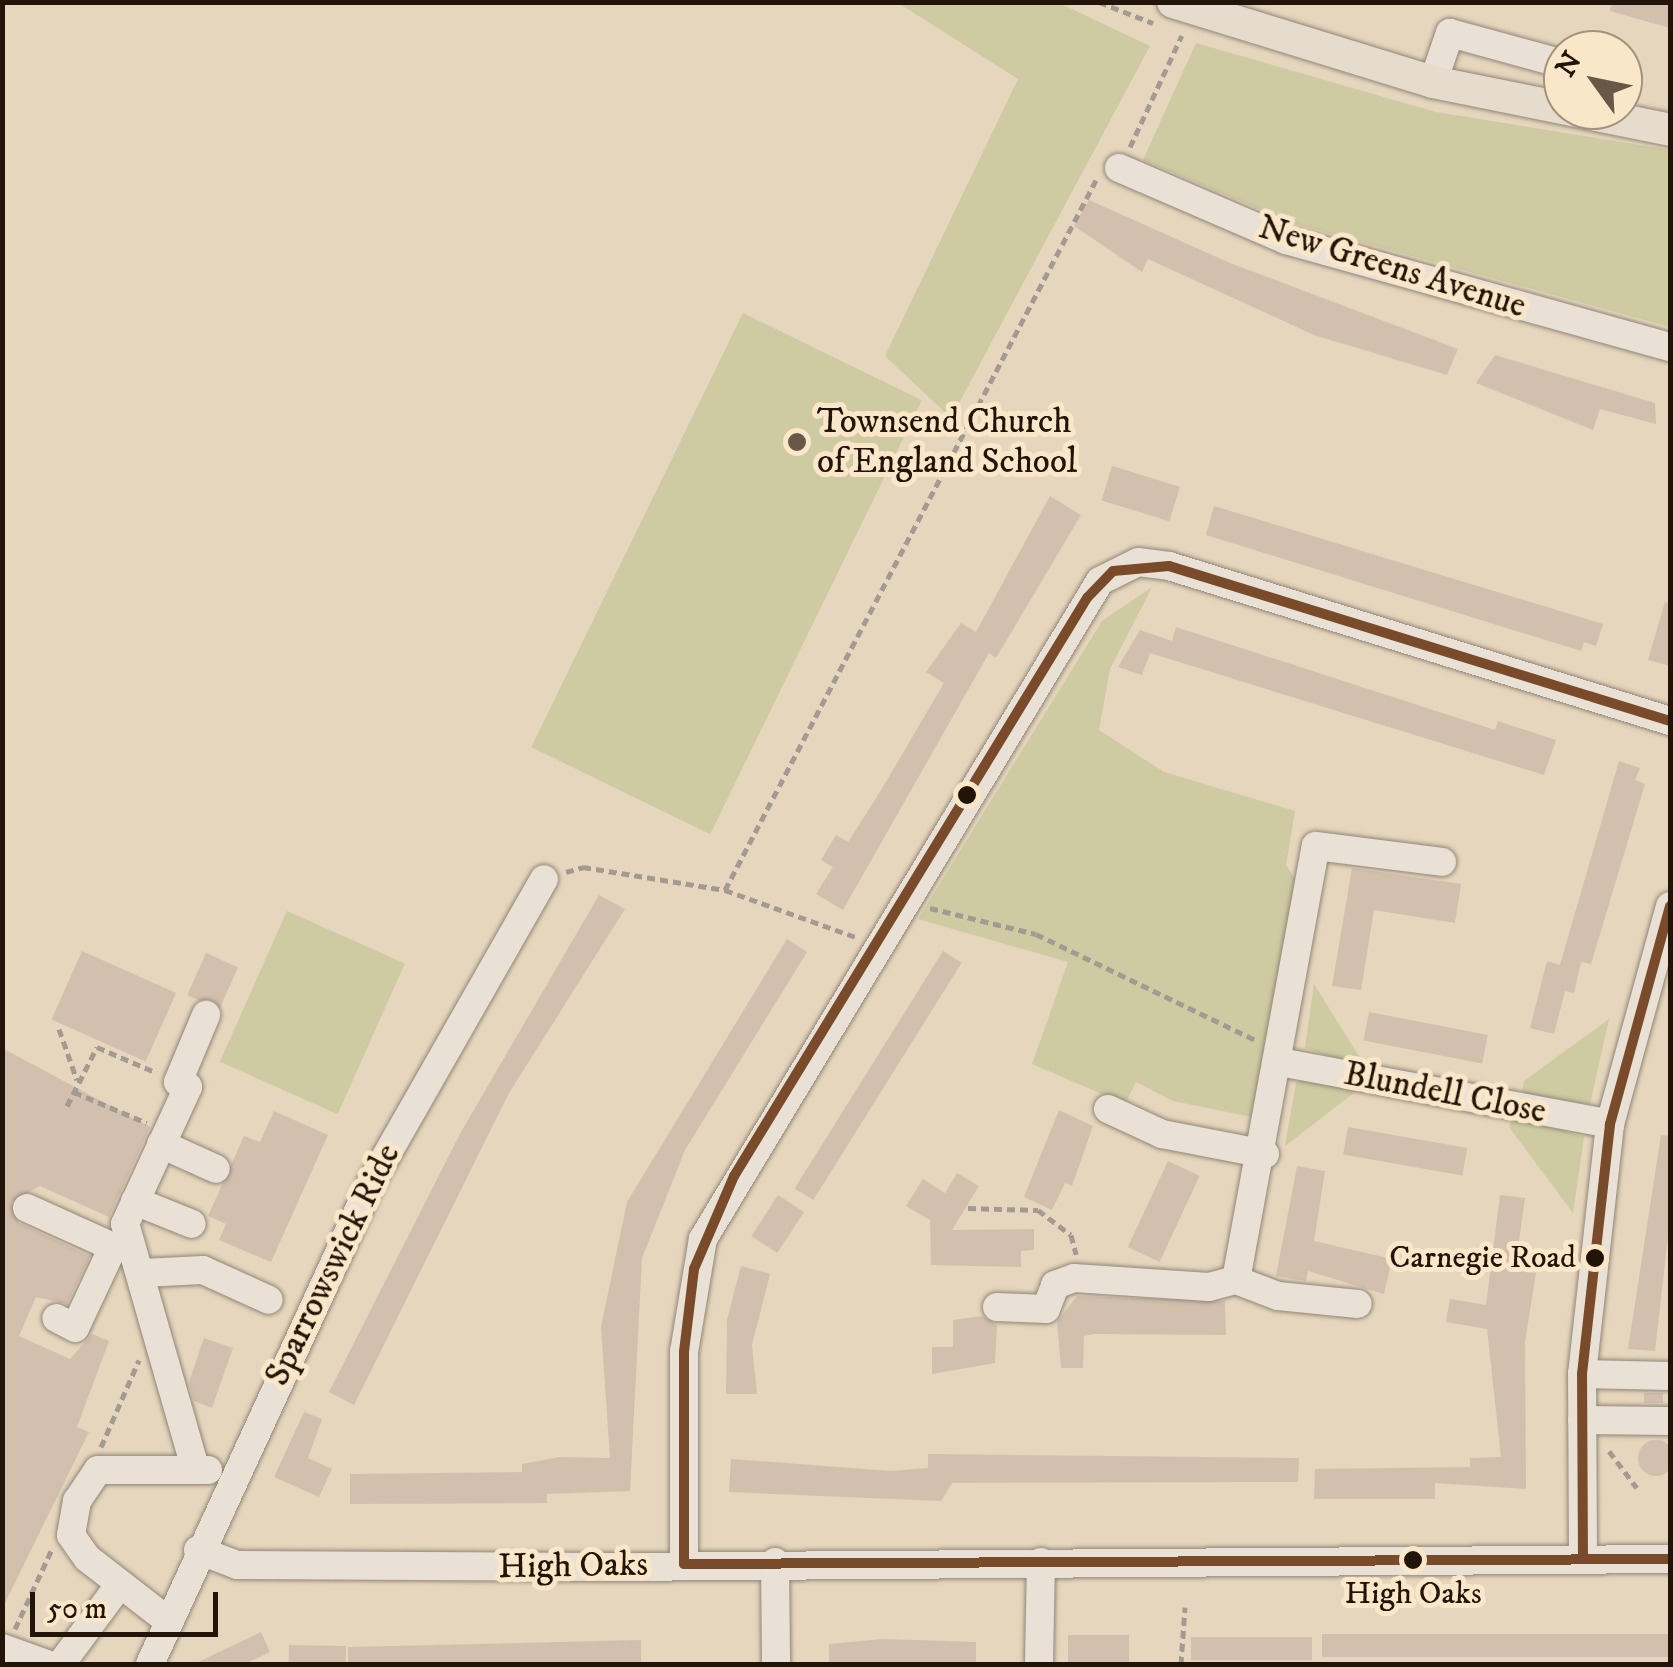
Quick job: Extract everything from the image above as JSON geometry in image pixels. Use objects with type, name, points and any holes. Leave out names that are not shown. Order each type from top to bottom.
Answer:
[{"type":"main road","points":[[1173,2],[1432,82],[1543,105]]},
{"type":"main road","points":[[1643,125],[1670,130]]},
{"type":"street","points":[[1432,82],[1450,34],[1543,59]]},
{"type":"street","name":"New Greens Avenue","points":[[1120,168],[1286,240],[1670,348]]},
{"type":"street","points":[[684,1564],[684,1352],[703,1239],[1086,598],[1113,571],[1138,562],[1670,721]]},
{"type":"street","points":[[1236,1280],[1265,1154],[1316,846],[1442,862]]},
{"type":"street","name":"Sparrowswick Ride","points":[[150,1664],[230,1479],[372,1179],[544,879]]},
{"type":"street","points":[[1583,1559],[1591,1420],[1582,1374],[1610,1124],[1670,906]]},
{"type":"street","points":[[56,1318],[75,1328],[122,1244],[124,1224],[160,1136],[188,1087],[178,1082],[206,1015]]},
{"type":"street","name":"Blundell Close","points":[[1281,1058],[1610,1124]]},
{"type":"street","points":[[1108,1110],[1162,1134],[1265,1154]]},
{"type":"street","points":[[160,1136],[216,1169]]},
{"type":"street","points":[[135,1201],[192,1224]]},
{"type":"street","points":[[27,1208],[122,1244],[142,1272],[156,1357],[194,1464]]},
{"type":"street","points":[[142,1272],[203,1270],[269,1300]]},
{"type":"street","points":[[997,1307],[1046,1310],[1055,1285],[1074,1278],[1209,1288],[1236,1280],[1278,1296],[1358,1304]]},
{"type":"street","points":[[1582,1374],[1670,1376]]},
{"type":"street","points":[[1591,1420],[1670,1421]]},
{"type":"street","points":[[166,1620],[117,1588],[71,1535],[78,1500],[98,1470],[194,1464],[230,1479]]},
{"type":"street","name":"High Oaks","points":[[198,1550],[237,1565],[1670,1559]]},
{"type":"street","points":[[774,1562],[776,1664]]},
{"type":"street","points":[[1039,1664],[1041,1562]]},
{"type":"street","points":[[61,1664],[117,1588]]},
{"type":"street","points":[[2,1648],[47,1664]]},
{"type":"path","points":[[725,890],[1099,174],[1120,168],[1182,35],[1099,2]]},
{"type":"path","points":[[544,879],[584,866],[725,890],[833,924],[874,947]]},
{"type":"path","points":[[902,901],[1036,934],[1281,1058]]},
{"type":"path","points":[[59,1029],[77,1080]]},
{"type":"path","points":[[68,1106],[77,1080],[97,1046],[178,1082]]},
{"type":"path","points":[[74,1092],[160,1136]]},
{"type":"path","points":[[968,1208],[1049,1216],[1077,1243],[1074,1278]]},
{"type":"path","points":[[139,1360],[146,1378]]},
{"type":"path","points":[[1591,1420],[1636,1488]]},
{"type":"path","points":[[100,1449],[118,1452]]},
{"type":"path","points":[[1182,1664],[1185,1606]]},
{"type":"shaded area","points":[[898,3],[1059,3],[1150,46],[951,418],[885,356],[1018,79]]},
{"type":"shaded area","points":[[1196,43],[1436,112],[1670,150],[1670,327],[1292,223],[1143,160]]},
{"type":"shaded area","points":[[743,313],[922,400],[710,834],[531,747]]},
{"type":"shaded area","points":[[1152,587],[1110,669],[1099,730],[1164,772],[1295,811],[1286,865],[1303,890],[1257,1118],[1173,1101],[1136,1082],[1125,1104],[1032,1064],[1068,962],[918,919],[1102,621]]},
{"type":"shaded area","points":[[287,911],[405,963],[338,1114],[220,1062]]},
{"type":"shaded area","points":[[1314,984],[1367,1069],[1305,1048]]},
{"type":"shaded area","points":[[1609,1019],[1590,1104],[1521,1097],[1524,1081]]},
{"type":"shaded area","points":[[1303,1079],[1363,1086],[1285,1146],[1296,1083]]},
{"type":"shaded area","points":[[1513,1115],[1584,1137],[1573,1213],[1509,1127]]},
{"type":"building","points":[[1611,2],[1670,2],[1670,28],[1610,11]]},
{"type":"building","points":[[1089,200],[1230,263],[1458,349],[1447,375],[1314,335],[1148,259],[1142,272],[1074,226]]},
{"type":"building","points":[[1495,355],[1655,403],[1656,424],[1600,409],[1593,430],[1476,383]]},
{"type":"building","points":[[1112,466],[1180,487],[1169,521],[1101,500]]},
{"type":"building","points":[[1050,496],[1081,515],[996,658],[989,653],[843,910],[816,894],[833,867],[821,860],[836,835],[848,842],[880,792],[944,683],[926,672],[961,623],[976,632]]},
{"type":"building","points":[[1214,506],[1603,624],[1596,646],[1584,642],[1581,651],[1206,535]]},
{"type":"building","points":[[1665,602],[1670,603],[1670,666],[1648,660]]},
{"type":"building","points":[[1176,627],[1495,730],[1498,721],[1556,740],[1544,775],[1150,653],[1142,675],[1118,667],[1140,630],[1172,641]]},
{"type":"building","points":[[1619,761],[1640,768],[1635,780],[1645,784],[1591,964],[1581,962],[1574,993],[1565,991],[1554,1034],[1530,1028],[1547,961],[1560,965]]},
{"type":"building","points":[[1352,868],[1461,884],[1455,923],[1374,910],[1361,990],[1332,986]]},
{"type":"building","points":[[599,895],[625,909],[509,1093],[354,1405],[329,1392],[461,1132]]},
{"type":"building","points":[[787,939],[807,952],[685,1150],[642,1258],[630,1491],[547,1494],[547,1503],[350,1504],[350,1474],[522,1472],[522,1464],[560,1457],[610,1458],[601,1327],[627,1202]]},
{"type":"building","points":[[82,951],[176,993],[146,1061],[51,1020]]},
{"type":"building","points":[[943,951],[962,963],[813,1200],[795,1188]]},
{"type":"building","points":[[206,953],[238,967],[219,1009],[187,995]]},
{"type":"building","points":[[1369,1012],[1488,1035],[1482,1064],[1363,1040]]},
{"type":"building","points":[[2,1048],[150,1127],[109,1217],[40,1186],[11,1202],[19,1223],[90,1256],[67,1304],[36,1297],[19,1336],[70,1359],[92,1334],[109,1341],[77,1427],[89,1432],[2,1609]]},
{"type":"building","points":[[1059,1110],[1093,1126],[1072,1186],[1065,1183],[1052,1210],[1024,1197]]},
{"type":"building","points":[[274,1111],[328,1135],[271,1262],[219,1240],[226,1224],[208,1216],[244,1136],[260,1142]]},
{"type":"building","points":[[1348,1127],[1467,1148],[1462,1176],[1343,1155]]},
{"type":"building","points":[[1661,1135],[1670,1136],[1670,1219],[1655,1351],[1628,1349]]},
{"type":"building","points":[[1168,1161],[1200,1176],[1160,1262],[1128,1247]]},
{"type":"building","points":[[1297,1166],[1325,1171],[1314,1241],[1392,1259],[1384,1294],[1308,1271],[1306,1281],[1276,1276]]},
{"type":"building","points":[[957,1173],[979,1186],[952,1230],[1034,1229],[1034,1250],[1021,1251],[1021,1267],[931,1265],[930,1220],[906,1206],[923,1179],[945,1193]]},
{"type":"building","points":[[778,1195],[804,1212],[777,1253],[751,1236]]},
{"type":"building","points":[[1500,1195],[1525,1198],[1515,1270],[1536,1273],[1525,1342],[1526,1489],[1435,1483],[1435,1499],[1314,1499],[1315,1469],[1470,1467],[1470,1458],[1501,1457],[1487,1329],[1446,1322],[1450,1299],[1486,1305]]},
{"type":"building","points":[[741,1266],[770,1274],[752,1345],[757,1394],[726,1394],[727,1320]]},
{"type":"building","points":[[1077,1296],[1225,1301],[1226,1335],[1084,1336],[1083,1368],[1061,1368],[1057,1322]]},
{"type":"building","points":[[982,1316],[997,1325],[995,1363],[932,1374],[932,1347],[953,1347],[953,1320]]},
{"type":"building","points":[[204,1338],[233,1348],[212,1408],[194,1401],[189,1382]]},
{"type":"building","points":[[1644,1393],[1663,1393],[1663,1403],[1644,1403]]},
{"type":"building","points":[[304,1412],[322,1419],[308,1458],[332,1469],[319,1497],[274,1477]]},
{"type":"building","points":[[1656,1440],[1669,1445],[1674,1458],[1669,1471],[1656,1476],[1643,1471],[1638,1458],[1643,1445]]},
{"type":"building","points":[[928,1454],[1299,1458],[1298,1482],[952,1483],[941,1501],[729,1492],[731,1459],[891,1471],[928,1468]]},
{"type":"building","points":[[261,1632],[270,1652],[245,1664],[194,1664]]},
{"type":"building","points":[[1322,1634],[1668,1634],[1668,1657],[1322,1657]]},
{"type":"building","points":[[1068,1635],[1129,1635],[1129,1662],[1068,1662]]},
{"type":"building","points":[[1191,1637],[1312,1637],[1312,1660],[1191,1660]]},
{"type":"building","points":[[883,1639],[976,1642],[976,1664],[829,1664],[829,1644]]},
{"type":"building","points":[[641,1640],[641,1664],[348,1664],[348,1647]]},
{"type":"building","points":[[289,1645],[346,1646],[346,1664],[289,1664]]},
{"type":"transit line","points":[[1670,721],[1169,566],[1113,571],[1087,598],[734,1176],[694,1269],[684,1352],[684,1564],[1670,1559]]},
{"type":"transit line","points":[[1583,1559],[1582,1374],[1610,1124],[1670,906]]},
{"type":"place","name":"Townsend Church of England School","points":[[797,442]]},
{"type":"place","name":"Carnegie Road","points":[[1595,1258]]},
{"type":"place","name":"High Oaks","points":[[1413,1560]]}]
